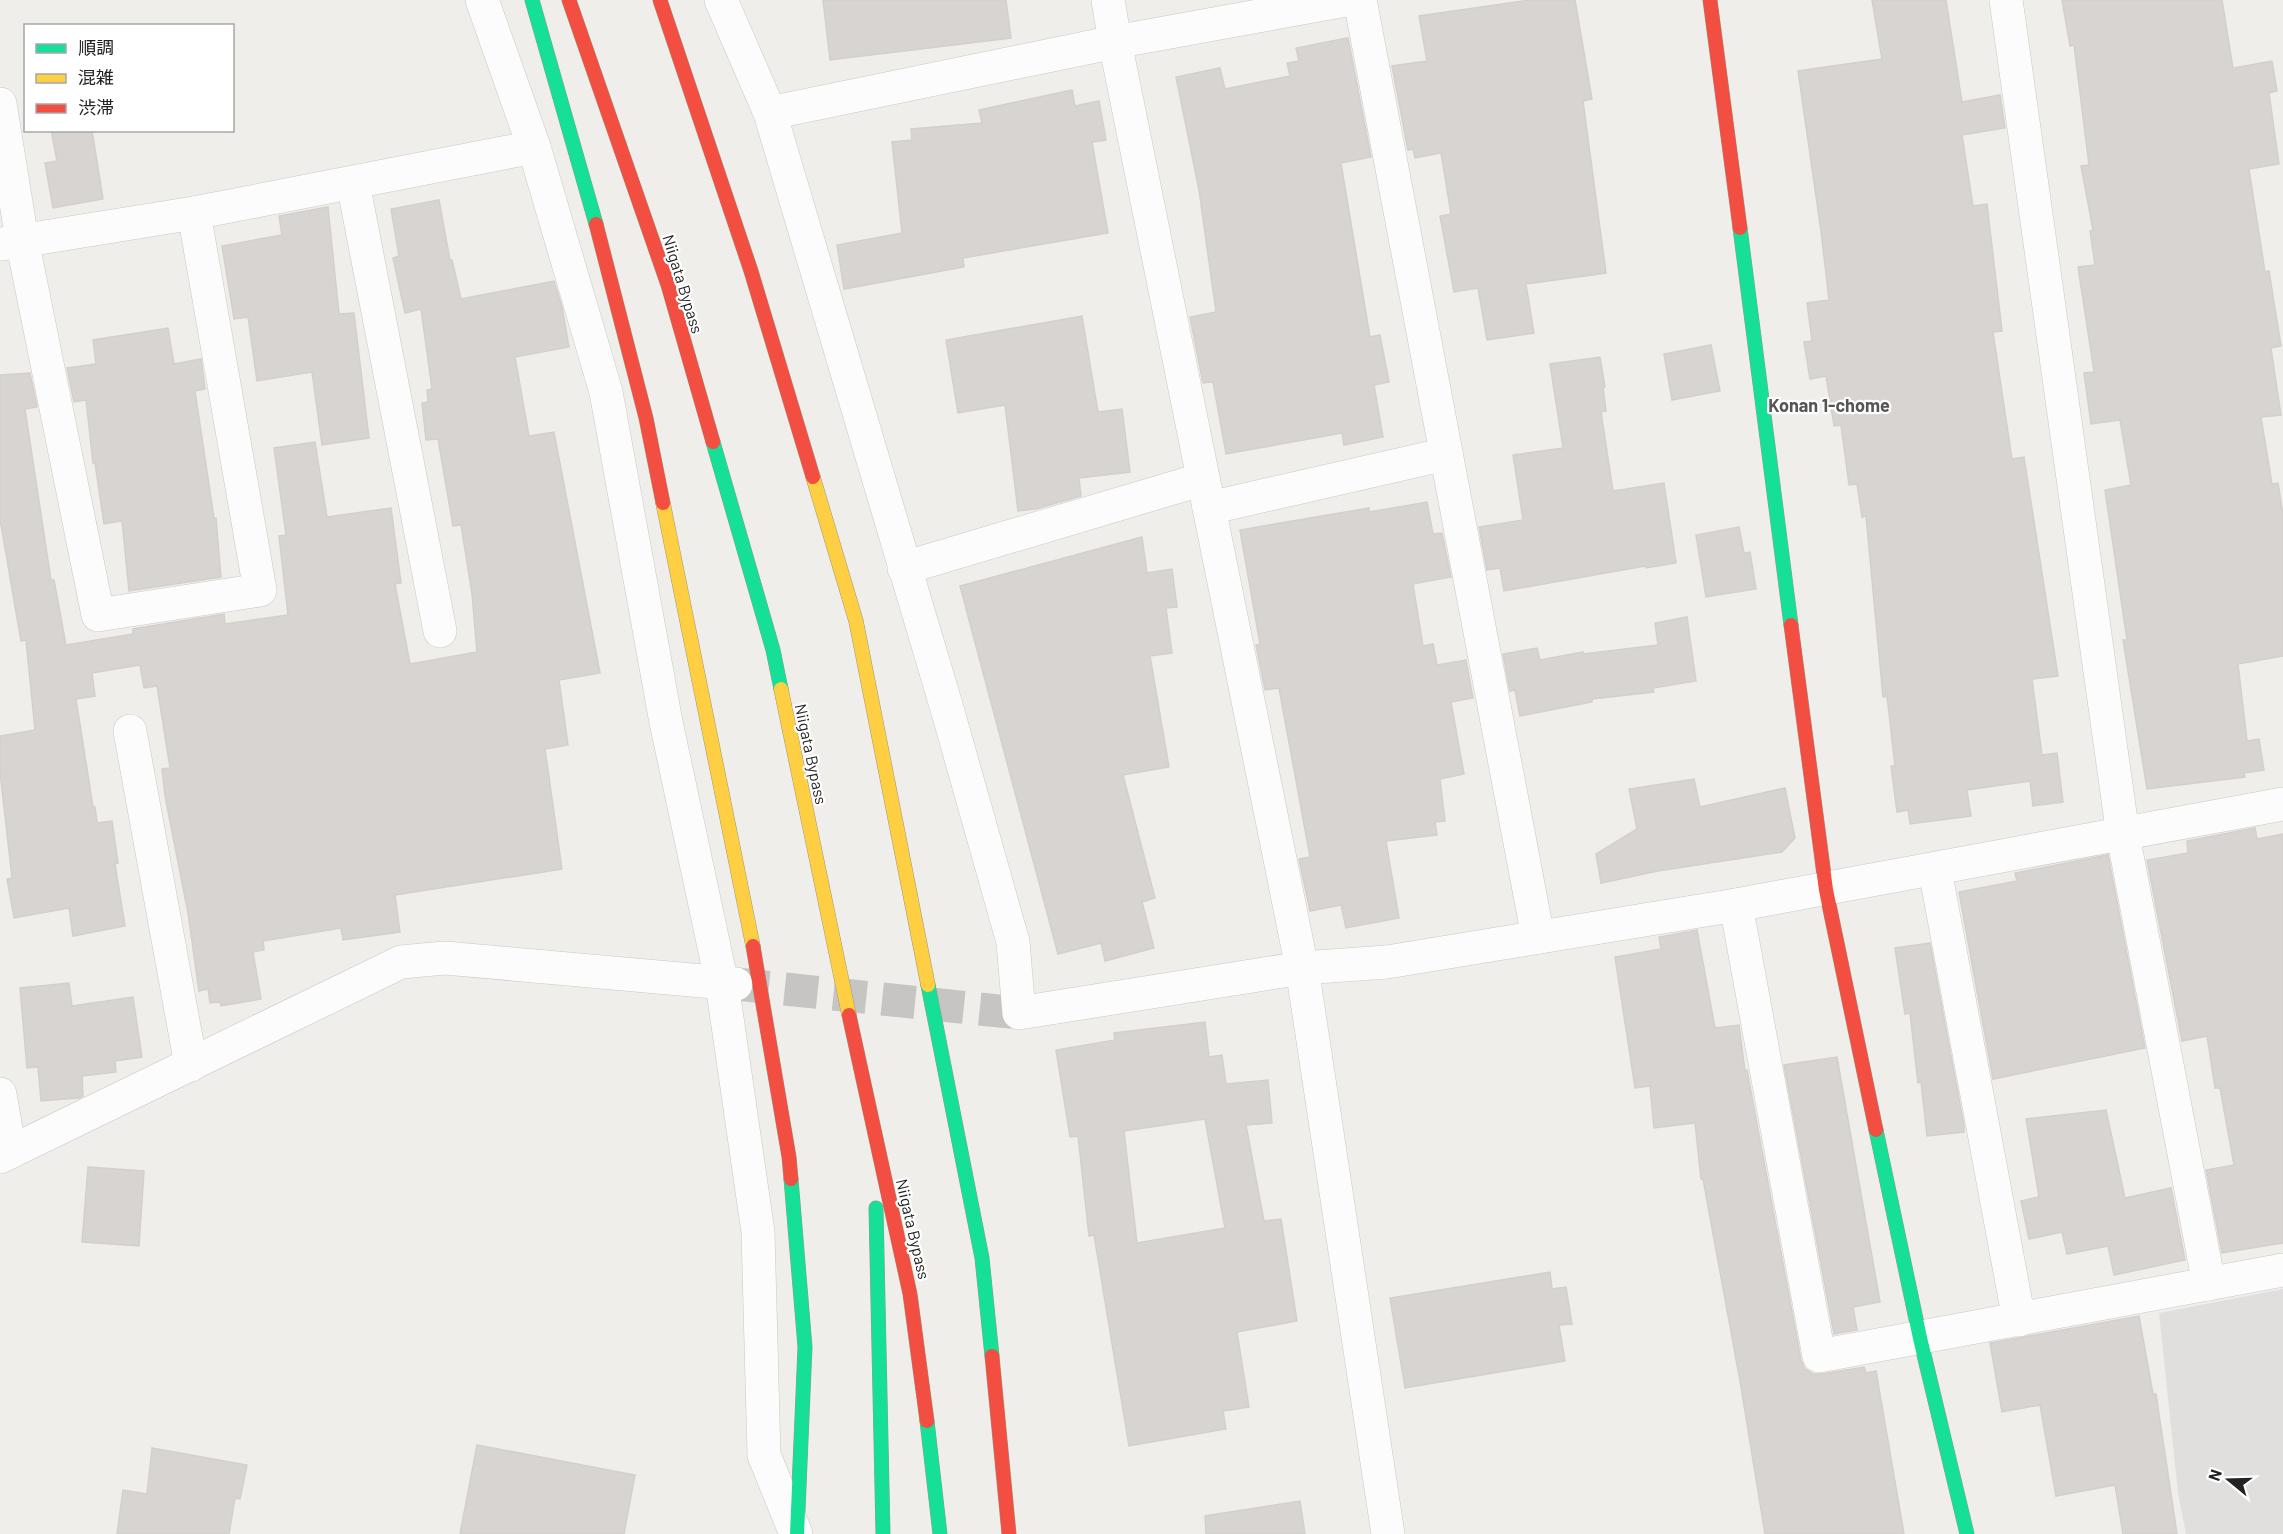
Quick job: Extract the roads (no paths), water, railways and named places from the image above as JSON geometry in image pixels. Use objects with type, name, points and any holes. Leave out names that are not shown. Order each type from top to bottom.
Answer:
[{"type":"main road","points":[[531,0],[583,174],[646,418],[756,959],[789,1156],[805,1347],[797,1534]]},
{"type":"main road","name":"Niigata Bypass","points":[[569,0],[668,285],[773,650],[910,1294],[937,1495],[940,1534]]},
{"type":"main road","points":[[660,0],[751,271],[856,621],[982,1258],[1009,1534]]},
{"type":"main road","points":[[1710,0],[1826,890],[1920,1338],[1967,1534]]},
{"type":"main road","points":[[875,1137],[883,1534]]},
{"type":"street","points":[[482,0],[534,147],[606,392],[666,722],[729,984],[758,1232],[764,1455],[797,1534]]},
{"type":"street","points":[[721,0],[770,112],[1013,942],[1019,1013],[1302,968],[1387,962],[1736,905],[2283,804]]},
{"type":"street","points":[[1108,0],[1114,42],[1302,968],[1388,1534]]},
{"type":"street","points":[[770,112],[1114,42],[1346,0]]},
{"type":"street","points":[[1360,0],[1538,937]]},
{"type":"street","points":[[2006,0],[2122,835],[2209,1284]]},
{"type":"street","points":[[0,104],[11,242],[98,615],[260,590],[194,213]]},
{"type":"street","points":[[11,242],[194,213],[534,147]]},
{"type":"street","points":[[353,183],[440,631]]},
{"type":"street","points":[[904,568],[1206,494],[1446,454]]},
{"type":"street","points":[[130,731],[191,1065]]},
{"type":"street","points":[[1935,870],[2019,1320]]},
{"type":"street","points":[[1736,905],[1819,1356],[2283,1270]]},
{"type":"street","points":[[0,1094],[5,1155],[401,962],[445,958],[729,984]]},
{"type":"tunnel","points":[[736,984],[1019,1013]]},
{"type":"district","name":"Konan 1-chome","points":[[1829,406]]}]
